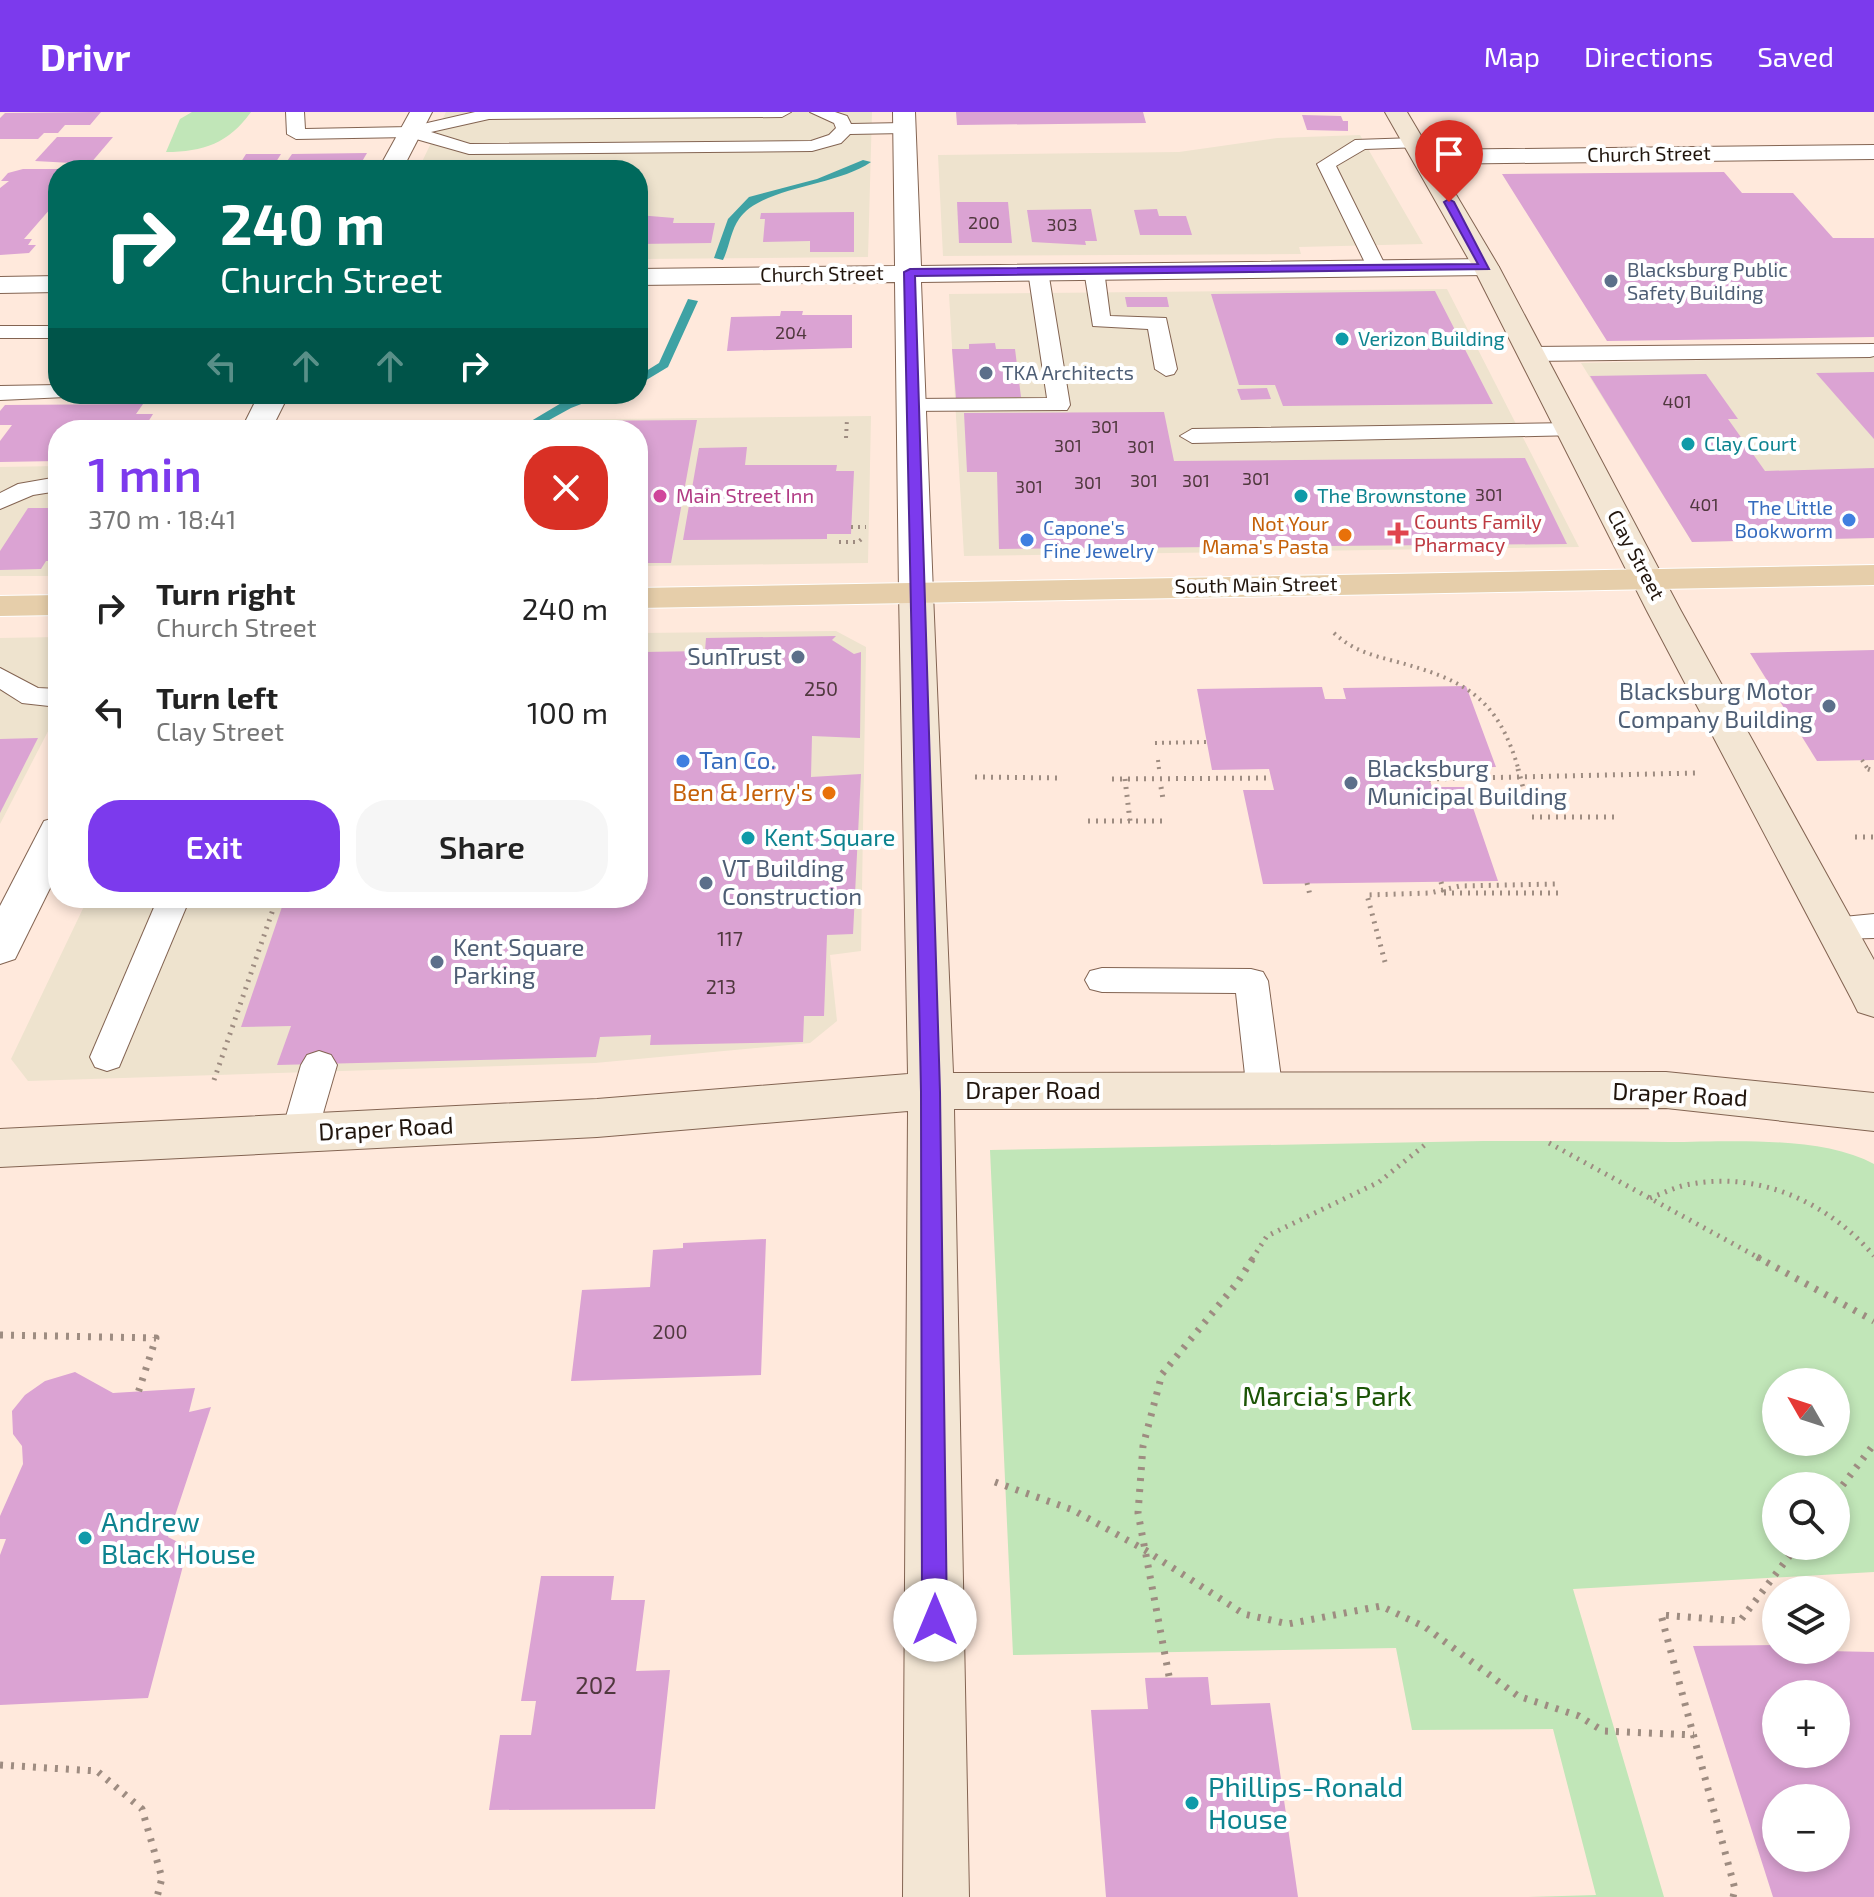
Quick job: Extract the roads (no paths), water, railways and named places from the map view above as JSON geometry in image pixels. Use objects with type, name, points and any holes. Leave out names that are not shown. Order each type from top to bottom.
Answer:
[{"type":"main road","name":"South Main Street","points":[[648,598],[1874,575]]},
{"type":"main road","points":[[0,606],[48,605]]},
{"type":"street","name":"Clay Street","points":[[1396,112],[1486,267],[1649,581],[1854,926],[1874,1000]]},
{"type":"street","points":[[904,120],[931,1092],[936,1897]]},
{"type":"street","points":[[395,160],[415,122]]},
{"type":"street","name":"Church Street","points":[[1420,150],[1874,152]]},
{"type":"street","name":"Church Street","points":[[648,277],[1486,267]]},
{"type":"street","points":[[0,285],[48,284]]},
{"type":"street","points":[[0,948],[48,856]]},
{"type":"street","name":"Draper Road","points":[[0,1148],[597,1118],[847,1095],[931,1092],[1666,1090],[1874,1112]]},
{"type":"lane","points":[[295,112],[296,134],[489,114],[782,112]]},
{"type":"lane","points":[[819,112],[841,120],[845,129]]},
{"type":"lane","points":[[469,149],[489,114]]},
{"type":"lane","points":[[415,122],[469,149],[812,146],[835,139],[845,129],[904,120]]},
{"type":"lane","points":[[1377,269],[1326,164],[1361,144],[1420,150]]},
{"type":"lane","points":[[1094,270],[1100,322],[1158,323],[1166,369]]},
{"type":"lane","points":[[911,406],[1059,405],[1038,271]]},
{"type":"lane","points":[[0,332],[48,332]]},
{"type":"lane","points":[[1531,354],[1870,350]]},
{"type":"lane","points":[[0,393],[48,392]]},
{"type":"lane","points":[[1192,436],[1571,430]]},
{"type":"lane","points":[[0,502],[27,489],[48,486]]},
{"type":"lane","points":[[0,677],[32,697],[48,698]]},
{"type":"lane","points":[[107,1057],[170,908]]},
{"type":"lane","points":[[1102,980],[1251,981],[1265,1093]]},
{"type":"lane","points":[[299,1134],[319,1065]]},
{"type":"waterway","points":[[719,258],[733,219],[753,199],[820,181],[866,162]]},
{"type":"waterway","points":[[648,375],[664,365],[692,301]]},
{"type":"waterway","points":[[540,420],[570,404]]},
{"type":"place","name":"Blacksburg Public Safety Building","points":[[1611,281]]},
{"type":"place","name":"Verizon Building","points":[[1342,339]]},
{"type":"place","name":"TKA Architects","points":[[986,373]]},
{"type":"place","name":"Clay Court","points":[[1688,444]]},
{"type":"place","name":"Main Street Inn","points":[[660,496]]},
{"type":"place","name":"The Brownstone","points":[[1301,496]]},
{"type":"place","name":"The Little Bookworm","points":[[1849,520]]},
{"type":"place","name":"Counts Family Pharmacy","points":[[1398,533]]},
{"type":"place","name":"Not Your Mama's Pasta","points":[[1345,535]]},
{"type":"place","name":"Capone's Fine Jewelry","points":[[1027,540]]},
{"type":"place","name":"SunTrust","points":[[798,657]]},
{"type":"place","name":"Blacksburg Motor Company Building","points":[[1829,706]]},
{"type":"place","name":"Tan Co.","points":[[683,761]]},
{"type":"place","name":"Blacksburg Municipal Building","points":[[1351,783]]},
{"type":"place","name":"Ben & Jerry's","points":[[829,793]]},
{"type":"place","name":"Kent Square","points":[[748,838]]},
{"type":"place","name":"VT Building Construction","points":[[706,883]]},
{"type":"place","name":"Kent Square Parking","points":[[437,962]]},
{"type":"place","name":"Andrew Black House","points":[[85,1538]]},
{"type":"place","name":"Phillips-Ronald House","points":[[1192,1803]]},
{"type":"park label","name":"Marcia's Park","points":[[1327,1396]]}]
